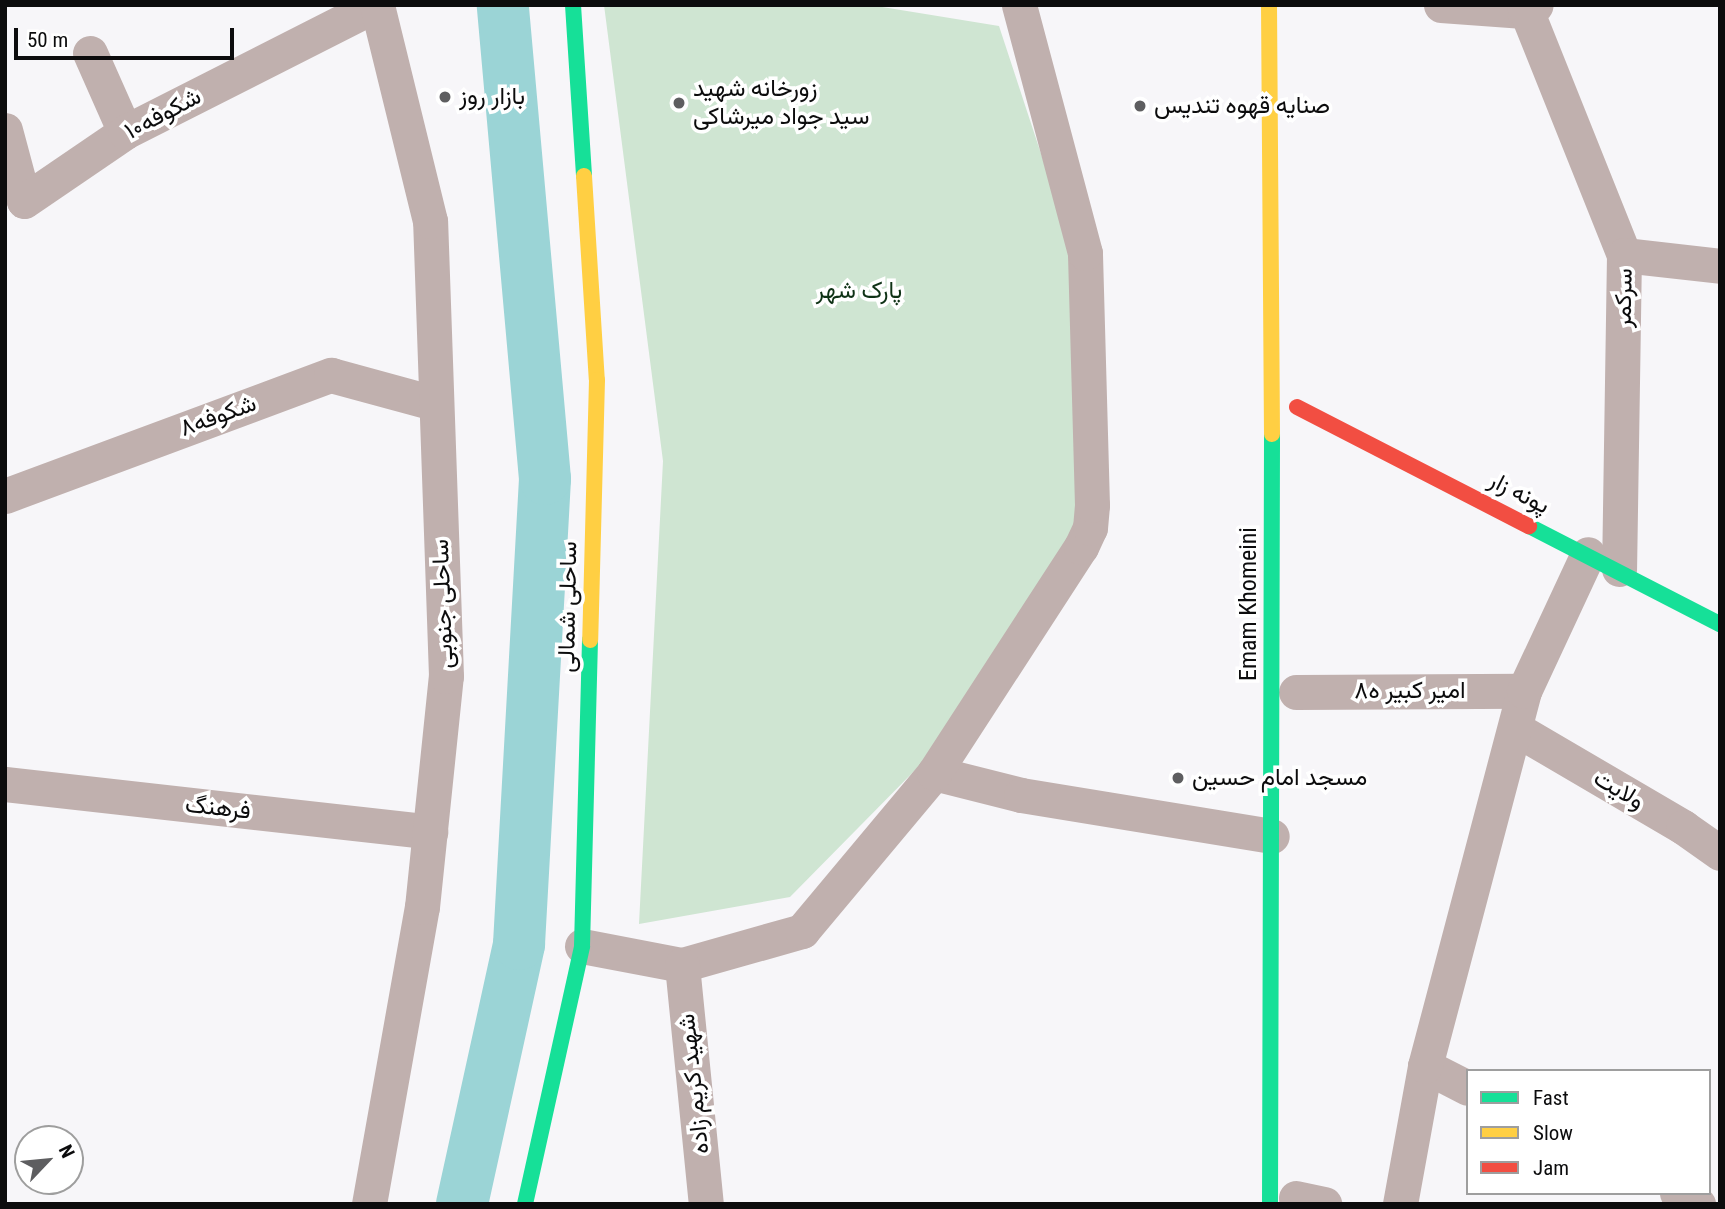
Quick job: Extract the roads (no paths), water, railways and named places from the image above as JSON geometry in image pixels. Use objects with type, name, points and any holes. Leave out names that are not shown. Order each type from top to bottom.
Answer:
[{"type":"street","name":"شکوفه۱۰","points":[[5,130],[24,201],[125,132],[376,5]]},
{"type":"street","name":"ساحلی جنوبی","points":[[369,1204],[422,907],[446,676],[430,221],[376,5]]},
{"type":"street","name":"ساحلی شمالی","points":[[525,1204],[582,946],[597,380],[573,5]]},
{"type":"street","points":[[582,946],[682,965],[802,931],[934,773],[1090,528],[1092,505],[1085,253],[1019,5]]},
{"type":"street","name":"Emam Khomeini","points":[[1269,5],[1272,836],[1296,1199]]},
{"type":"street","points":[[1441,5],[1528,7]]},
{"type":"street","name":"سرکمر","points":[[1528,7],[1624,255],[1619,569]]},
{"type":"street","points":[[90,53],[125,132]]},
{"type":"street","points":[[1624,255],[1720,266]]},
{"type":"street","name":"شکوفه۸","points":[[5,496],[331,374],[435,403]]},
{"type":"street","name":"پونه زار","points":[[1297,407],[1619,569],[1720,624]]},
{"type":"street","points":[[1400,1204],[1425,1066],[1524,691],[1588,554]]},
{"type":"street","name":"امیر کبیر ه۸","points":[[1296,692],[1524,691]]},
{"type":"street","name":"ولایت","points":[[1516,729],[1683,827],[1720,853]]},
{"type":"street","points":[[934,773],[1021,795],[1272,836]]},
{"type":"street","name":"فرهنگ","points":[[5,784],[430,832]]},
{"type":"street","name":"شهید کریم زاده","points":[[682,965],[706,1204]]},
{"type":"street","points":[[1425,1066],[1466,1087]]},
{"type":"street","points":[[1681,1195],[1698,1204]]},
{"type":"waterway","points":[[462,1204],[519,944],[545,479],[503,5]]},
{"type":"place","name":"بازار روز","points":[[445,97]]},
{"type":"place","name":"زورخانه شهید سید جواد میرشاکی","points":[[679,103]]},
{"type":"place","name":"صنایه قهوه تندیس","points":[[1140,106]]},
{"type":"place","name":"مسجد امام حسین","points":[[1178,778]]},
{"type":"park label","name":"پارک شهر","points":[[859,291]]}]
